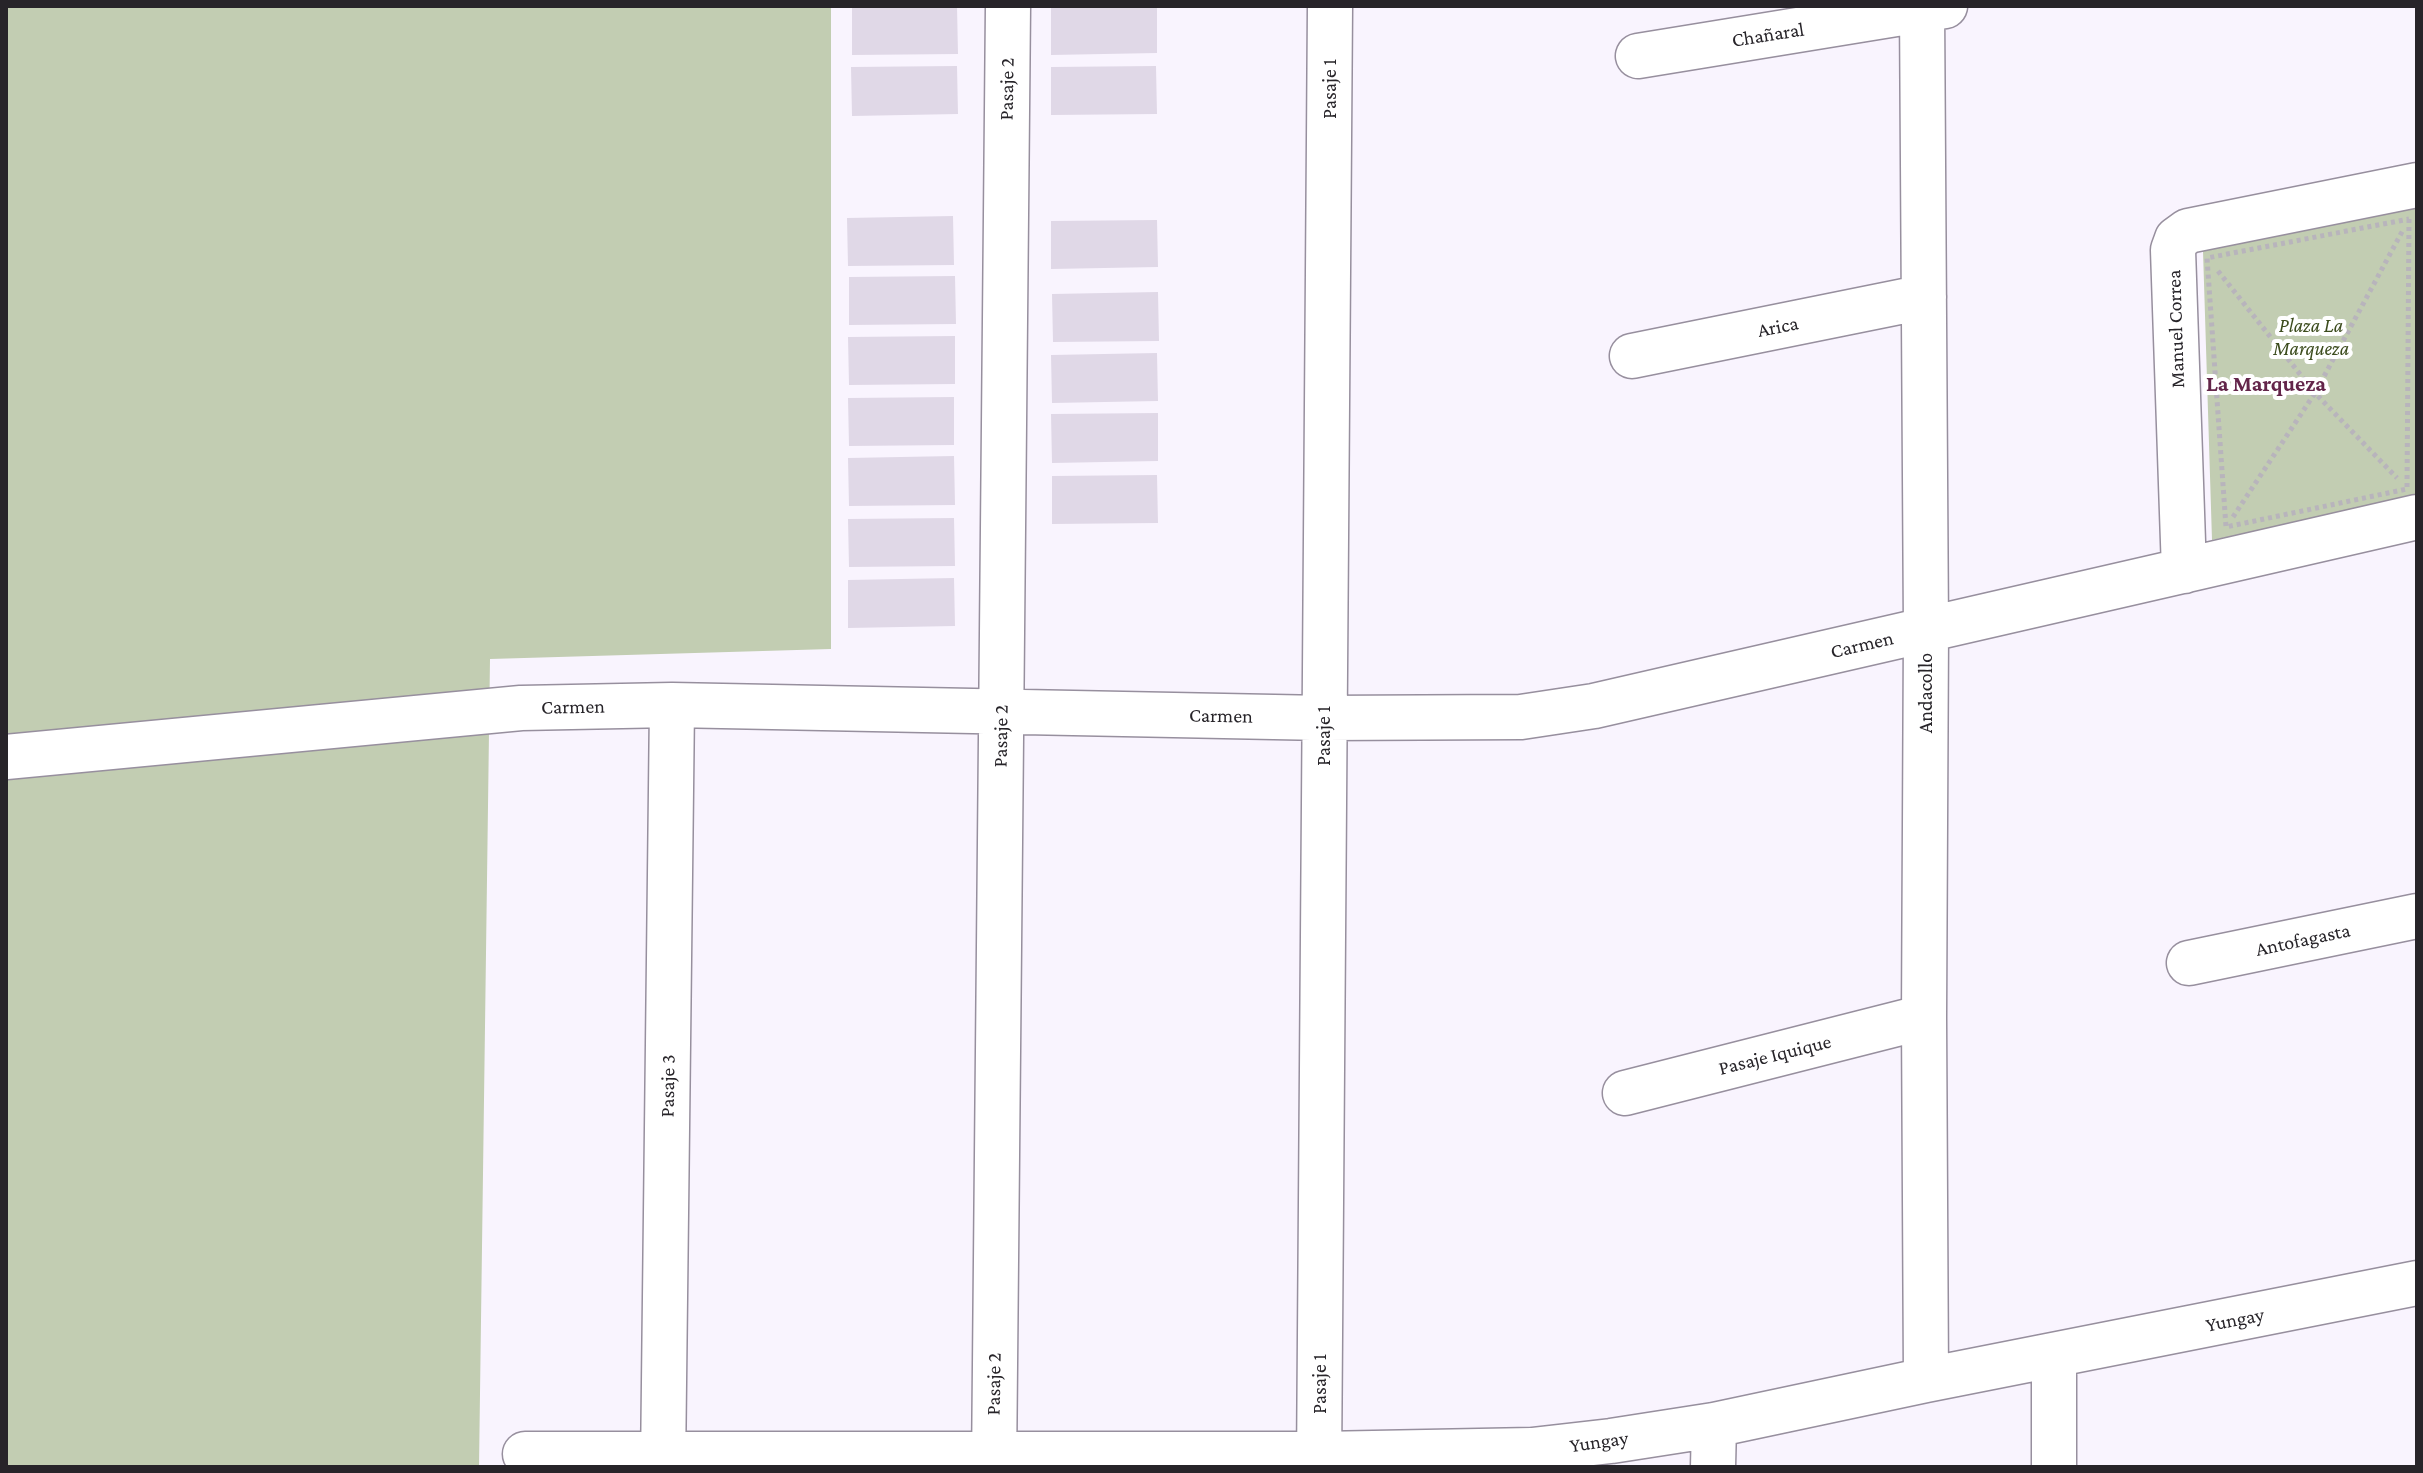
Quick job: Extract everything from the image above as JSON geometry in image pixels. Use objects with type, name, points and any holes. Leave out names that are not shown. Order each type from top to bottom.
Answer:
[{"type":"street","name":"Pasaje 2","points":[[994,1460],[1008,6]]},
{"type":"street","name":"Pasaje 1","points":[[1320,1460],[1330,6]]},
{"type":"street","name":"Chañaral","points":[[1638,56],[1930,7]]},
{"type":"street","name":"Andacollo","points":[[1926,1380],[1924,297],[1930,7]]},
{"type":"street","name":"Manuel Correa","points":[[2210,554],[2173,250],[2177,239],[2188,231],[2204,243],[2413,202]]},
{"type":"street","name":"Arica","points":[[1632,356],[1924,297]]},
{"type":"street","name":"Carmen","points":[[6,757],[505,709],[672,705],[1324,718],[1521,717],[1594,706],[1926,631],[2210,554],[2413,508]]},
{"type":"street","name":"Pasaje 3","points":[[663,1460],[672,705]]},
{"type":"street","name":"Antofagasta","points":[[2189,963],[2417,916]]},
{"type":"street","name":"Pasaje Iquique","points":[[1625,1093],[1924,1017]]},
{"type":"street","name":"Yungay","points":[[525,1454],[663,1460],[1320,1460],[1532,1450],[1611,1441],[1714,1446],[1926,1380],[2417,1283]]},
{"type":"street","points":[[2054,1356],[2054,1467]]},
{"type":"path","points":[[2204,243],[2413,202]]},
{"type":"path","points":[[2210,554],[2315,393],[2413,202]]},
{"type":"path","points":[[2413,202],[2413,508]]},
{"type":"path","points":[[2204,243],[2315,393],[2413,508]]},
{"type":"path","points":[[2204,243],[2210,554]]},
{"type":"path","points":[[2210,554],[2413,508]]},
{"type":"green space","points":[[6,6],[831,6],[831,649],[490,659],[479,1467],[6,1467]]},
{"type":"green space","name":"Plaza La Marqueza","points":[[2417,205],[2417,499],[2212,540],[2203,251]]},
{"type":"building","points":[[957,6],[958,54],[852,55],[852,7]]},
{"type":"building","points":[[1051,6],[1157,6],[1157,53],[1051,55]]},
{"type":"building","points":[[957,66],[958,114],[852,116],[851,67]]},
{"type":"building","points":[[1156,66],[1157,114],[1051,115],[1051,67]]},
{"type":"building","points":[[953,216],[954,265],[848,266],[847,218]]},
{"type":"building","points":[[1157,220],[1158,267],[1051,269],[1051,221]]},
{"type":"building","points":[[955,276],[956,324],[849,325],[849,277]]},
{"type":"building","points":[[1158,292],[1159,341],[1053,342],[1052,294]]},
{"type":"building","points":[[955,336],[955,384],[849,385],[848,337]]},
{"type":"building","points":[[1157,353],[1158,401],[1052,403],[1051,355]]},
{"type":"building","points":[[954,397],[954,445],[849,446],[848,398]]},
{"type":"building","points":[[1158,413],[1158,461],[1052,463],[1051,414]]},
{"type":"building","points":[[954,456],[955,505],[849,506],[848,458]]},
{"type":"building","points":[[1157,475],[1158,523],[1052,524],[1052,476]]},
{"type":"building","points":[[954,518],[955,566],[849,567],[848,519]]},
{"type":"building","points":[[954,578],[955,626],[848,628],[848,580]]},
{"type":"district","name":"La Marqueza","points":[[2266,384]]}]
